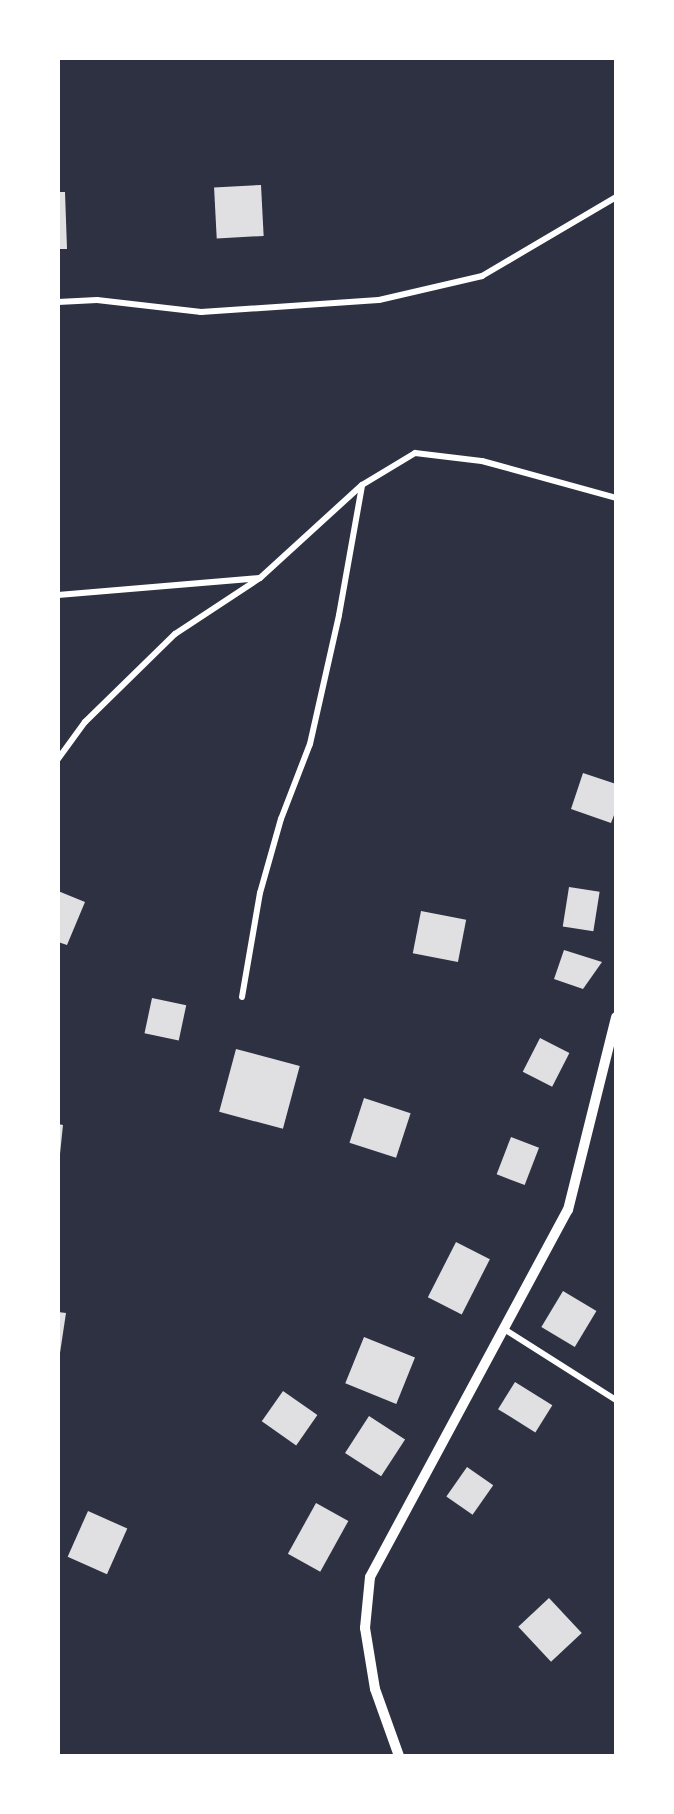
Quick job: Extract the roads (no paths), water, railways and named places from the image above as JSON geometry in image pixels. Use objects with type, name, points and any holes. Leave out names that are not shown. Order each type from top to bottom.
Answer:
[{"type":"street","points":[[58,302],[97,300],[201,312],[380,300],[482,276],[615,197]]},
{"type":"street","points":[[58,759],[85,722],[175,634],[260,578],[362,485],[415,453],[482,461],[615,498]]},
{"type":"street","points":[[242,997],[260,893],[281,819],[310,744],[339,615],[362,485]]},
{"type":"street","points":[[58,596],[260,578]]},
{"type":"street","points":[[399,1755],[375,1689],[365,1628],[370,1577],[568,1210],[615,1017]]},
{"type":"street","points":[[504,1329],[615,1400]]}]
